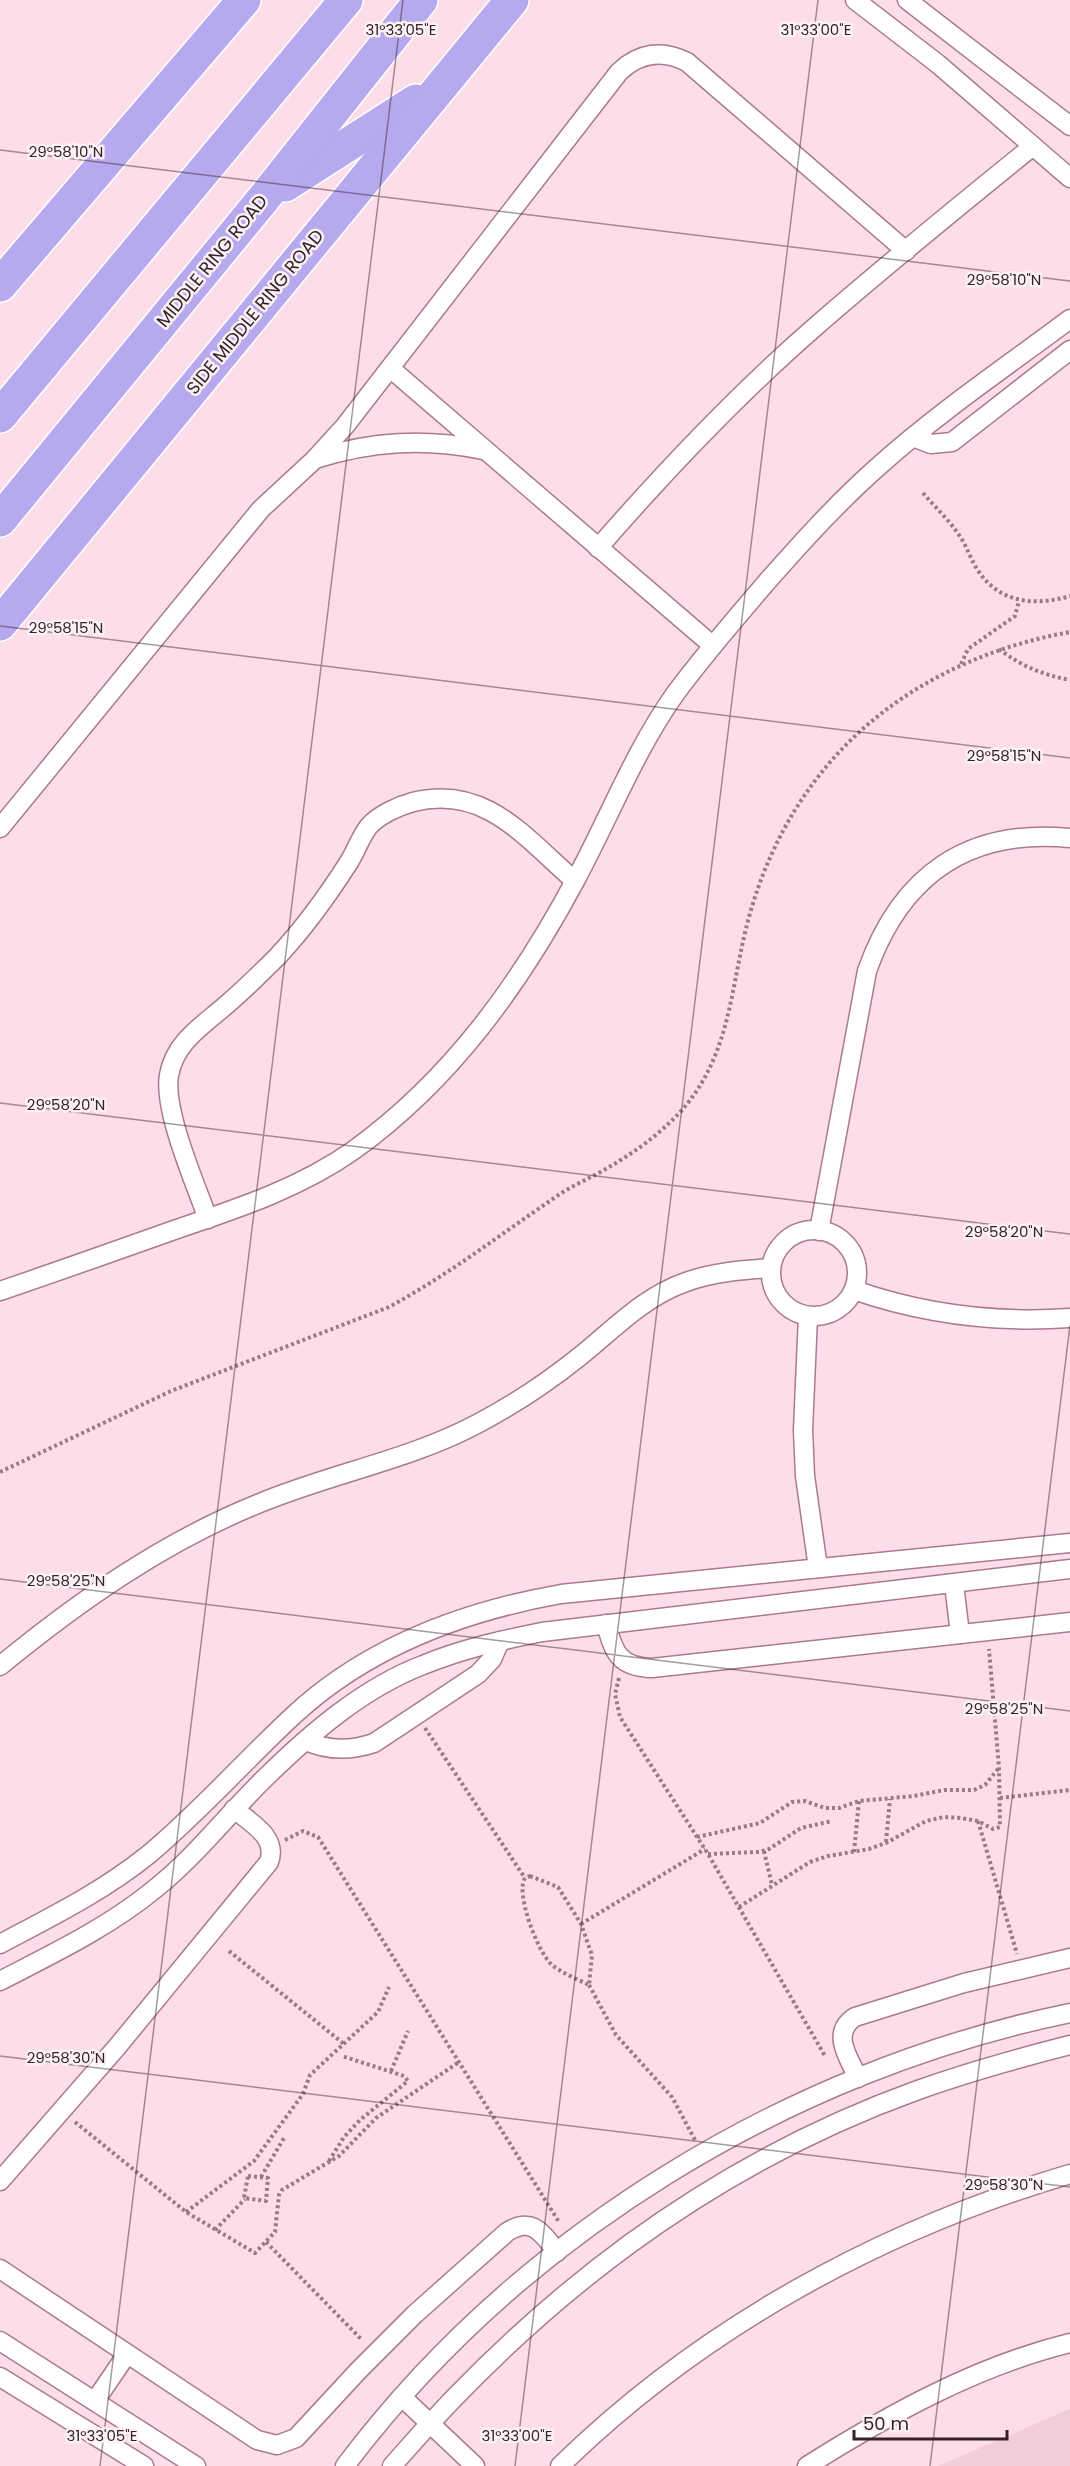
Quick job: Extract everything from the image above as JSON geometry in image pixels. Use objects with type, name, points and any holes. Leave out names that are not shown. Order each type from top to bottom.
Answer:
[{"type":"highway","points":[[202,48],[216,0]]},
{"type":"highway","points":[[0,285],[244,0]]},
{"type":"highway","points":[[0,416],[346,0]]},
{"type":"highway","name":"MIDDLE RING ROAD","points":[[0,520],[264,198],[421,0]]},
{"type":"highway","name":"SIDE MIDDLE RING ROAD","points":[[0,624],[512,0]]},
{"type":"highway","points":[[264,198],[440,86]]},
{"type":"street","points":[[855,0],[938,64],[1070,178]]},
{"type":"street","points":[[907,0],[1070,126]]},
{"type":"street","points":[[0,828],[261,509],[314,460],[345,426],[619,72],[635,59],[666,54],[687,62],[906,251]]},
{"type":"street","points":[[598,548],[642,499],[760,379],[814,328],[1033,146]]},
{"type":"street","points":[[0,1291],[269,1197],[324,1170],[386,1125],[419,1096],[457,1057],[505,998],[575,881],[645,742],[673,697],[712,645],[826,515],[861,482],[913,437],[1070,319]]},
{"type":"street","points":[[913,437],[931,444],[952,442],[1070,350]]},
{"type":"street","points":[[390,368],[712,645]]},
{"type":"street","points":[[314,460],[339,452],[393,442],[440,443],[485,450]]},
{"type":"street","points":[[208,1219],[170,1107],[168,1086],[173,1062],[178,1050],[194,1031],[253,981],[305,924],[350,860],[369,826],[394,809],[416,802],[438,798],[467,801],[494,811],[575,881]]},
{"type":"street","points":[[819,1231],[867,971],[878,939],[896,910],[918,884],[945,863],[976,848],[1009,838],[1043,835],[1070,838]]},
{"type":"street","points":[[819,1231],[840,1239],[848,1247],[857,1268],[854,1290],[840,1307],[831,1313],[808,1316],[797,1313],[780,1299],[771,1279],[771,1268],[779,1247],[788,1239],[797,1233],[819,1231]]},
{"type":"street","points":[[0,1666],[67,1614],[174,1544],[261,1502],[410,1454],[476,1425],[546,1382],[579,1357],[631,1311],[658,1295],[687,1282],[706,1277],[771,1268]]},
{"type":"street","points":[[854,1290],[909,1307],[956,1315],[1002,1319],[1070,1318]]},
{"type":"street","points":[[808,1316],[803,1430],[805,1476],[818,1568]]},
{"type":"street","points":[[0,1944],[54,1917],[115,1880],[177,1830],[296,1713],[326,1688],[358,1666],[412,1639],[490,1610],[552,1596],[1070,1543]]},
{"type":"street","points":[[1044,1546],[1047,1572]]},
{"type":"street","points":[[0,1981],[74,1943],[129,1910],[182,1866],[234,1809],[306,1741],[354,1702],[422,1665],[500,1641],[542,1632],[1070,1569]]},
{"type":"street","points":[[954,1584],[960,1634]]},
{"type":"street","points":[[606,1624],[613,1649],[620,1658],[630,1664],[652,1668],[1070,1622]]},
{"type":"street","points":[[306,1741],[333,1749],[360,1748],[374,1743],[478,1674],[492,1659],[500,1641]]},
{"type":"street","points":[[0,2181],[265,1867],[272,1855],[272,1848],[265,1835],[234,1809]]},
{"type":"street","points":[[850,2081],[841,2037],[849,2021],[908,2000],[1070,1958]]},
{"type":"street","points":[[345,2466],[402,2397],[477,2321],[564,2247],[642,2192],[702,2154],[752,2127],[850,2081],[957,2043],[1070,2013]]},
{"type":"street","points":[[392,2466],[430,2423],[505,2346],[587,2275],[657,2224],[721,2183],[816,2133],[916,2091],[968,2073],[1070,2045]]},
{"type":"street","points":[[560,2466],[643,2393],[711,2342],[783,2297],[857,2256],[934,2221],[1014,2191],[1070,2174]]},
{"type":"street","points":[[0,2269],[258,2440],[277,2445],[296,2438],[375,2354],[460,2272],[514,2228],[522,2225],[537,2229],[564,2247]]},
{"type":"street","points":[[0,2341],[196,2466]]},
{"type":"street","points":[[807,2466],[872,2425],[961,2381],[1070,2343]]},
{"type":"street","points":[[95,2402],[127,2354]]},
{"type":"street","points":[[0,2377],[144,2466]]},
{"type":"street","points":[[402,2397],[476,2466]]},
{"type":"path","points":[[922,493],[961,537],[979,572],[993,588],[1008,598],[1019,601],[1048,602],[1070,596]]},
{"type":"path","points":[[961,664],[968,649],[1015,615],[1019,601]]},
{"type":"path","points":[[0,1472],[171,1392],[388,1307],[422,1289],[567,1190],[636,1150],[663,1129],[687,1103],[712,1064],[726,1028],[742,948],[760,882],[774,850],[812,785],[832,759],[884,710],[917,688],[961,664],[1032,639],[1070,632]]},
{"type":"path","points":[[999,649],[1032,669],[1070,680]]},
{"type":"path","points":[[739,1907],[810,1862],[886,1843],[926,1821],[944,1817],[961,1818],[978,1821],[993,1829],[1000,1827],[999,1768],[987,1631]]},
{"type":"path","points":[[630,1664],[617,1683],[616,1706],[620,1717],[850,2081]]},
{"type":"path","points":[[417,1715],[525,1878]]},
{"type":"path","points":[[697,1837],[760,1823],[792,1802],[805,1802],[832,1808],[859,1801],[944,1790],[974,1790],[985,1785],[999,1768]]},
{"type":"path","points":[[1000,1798],[1070,1790]]},
{"type":"path","points":[[886,1843],[890,1798]]},
{"type":"path","points":[[854,1852],[859,1801]]},
{"type":"path","points":[[708,1854],[764,1851],[801,1828],[832,1821]]},
{"type":"path","points":[[978,1821],[1022,1969]]},
{"type":"path","points":[[272,1848],[303,1832],[318,1837],[459,2062],[564,2247]]},
{"type":"path","points":[[581,1924],[705,1849]]},
{"type":"path","points":[[764,1851],[772,1885]]},
{"type":"path","points":[[525,1878],[534,1877],[558,1887],[581,1924],[590,1946],[589,1984],[616,2035],[672,2097],[702,2154]]},
{"type":"path","points":[[525,1878],[522,1886],[538,1947],[553,1966],[589,1984]]},
{"type":"path","points":[[228,1951],[344,2044]]},
{"type":"path","points":[[186,2212],[254,2161],[303,2094],[310,2075],[378,2012],[389,1987]]},
{"type":"path","points":[[391,2071],[408,2031]]},
{"type":"path","points":[[328,2163],[338,2145],[360,2120],[408,2081],[404,2076],[391,2071],[342,2056]]},
{"type":"path","points":[[61,2110],[186,2212],[253,2253],[275,2232],[280,2192],[328,2163],[351,2145],[376,2118],[459,2062]]},
{"type":"path","points":[[261,2177],[284,2138]]},
{"type":"path","points":[[215,2230],[245,2199],[247,2176],[268,2179],[266,2201],[245,2199]]},
{"type":"path","points":[[266,2242],[375,2354]]},
{"type":"shaded area","points":[[1070,2409],[1070,2466],[938,2466]]}]
